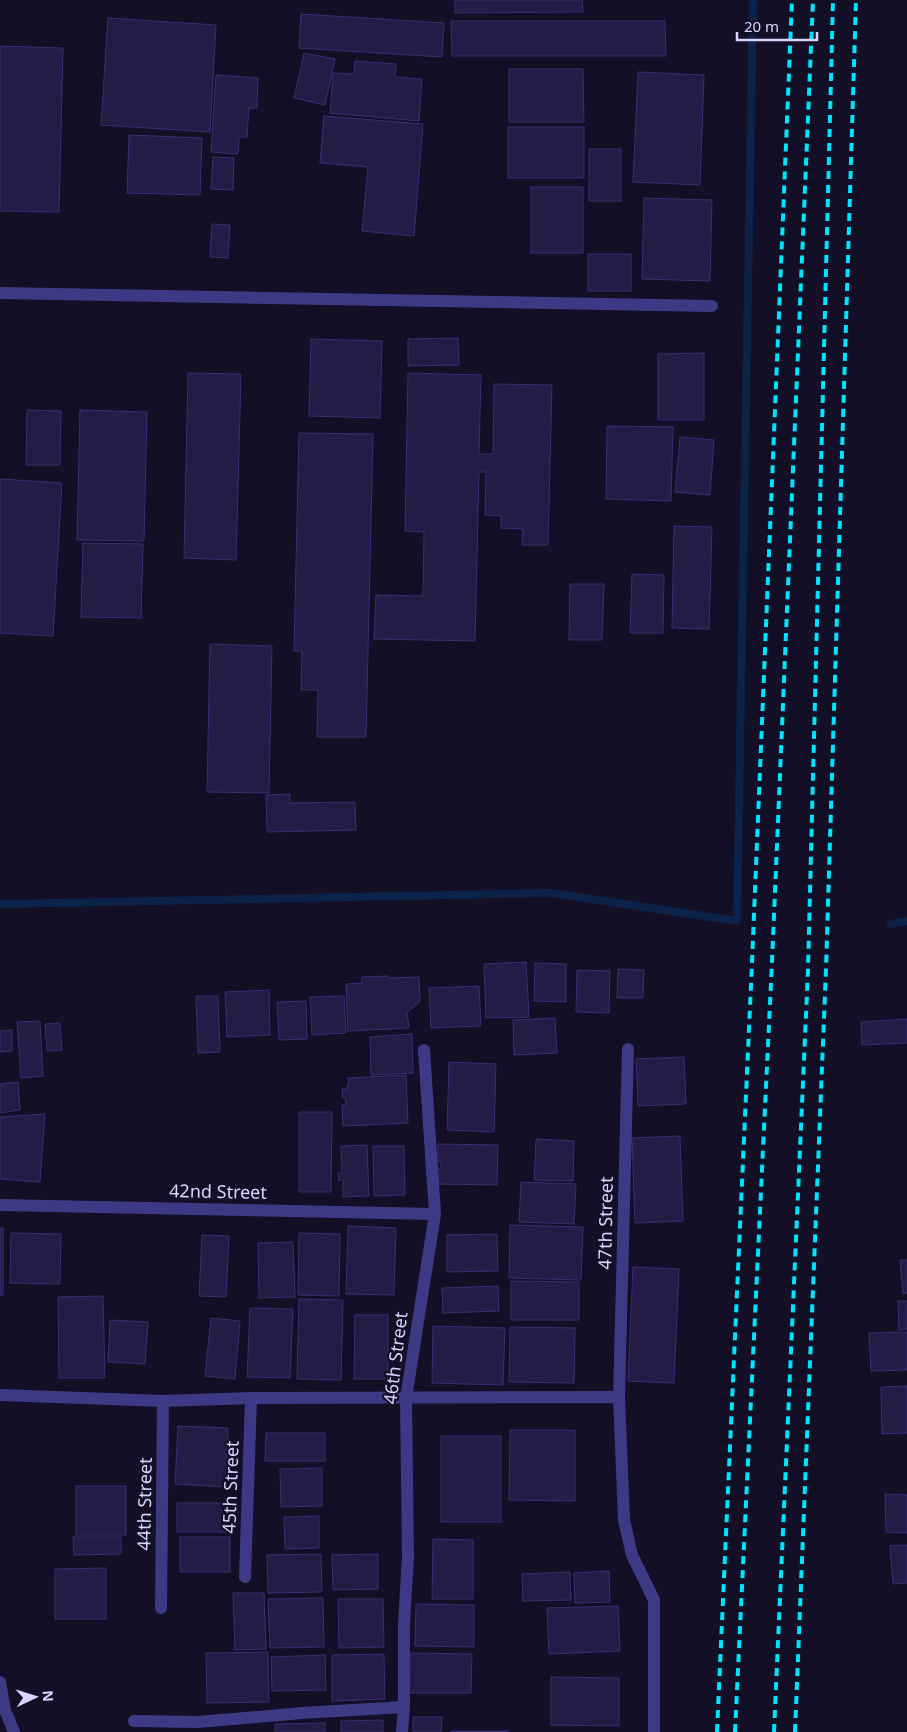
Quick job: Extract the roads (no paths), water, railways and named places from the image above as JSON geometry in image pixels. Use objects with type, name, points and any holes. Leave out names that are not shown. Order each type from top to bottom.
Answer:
[{"type":"street","points":[[0,293],[712,306]]},
{"type":"street","name":"47th Street","points":[[628,1049],[619,1397],[624,1520],[632,1555],[654,1600],[654,1732]]},
{"type":"street","name":"46th Street","points":[[402,1732],[404,1707],[404,1625],[408,1556],[406,1398],[435,1214],[424,1050]]},
{"type":"street","name":"42nd Street","points":[[0,1205],[435,1214]]},
{"type":"street","points":[[0,1395],[163,1400],[619,1397]]},
{"type":"street","name":"45th Street","points":[[245,1577],[251,1398]]},
{"type":"street","name":"44th Street","points":[[161,1608],[163,1400]]},
{"type":"street","points":[[0,1682],[5,1710],[14,1732]]},
{"type":"street","points":[[134,1721],[198,1722],[404,1707]]},
{"type":"waterway","points":[[0,904],[551,893],[737,921],[753,0]]},
{"type":"waterway","points":[[891,924],[907,921]]},
{"type":"railway","points":[[717,1732],[752,963],[792,0]]},
{"type":"railway","points":[[735,1732],[772,962],[813,0]]},
{"type":"railway","points":[[774,1732],[808,970],[833,0]]},
{"type":"railway","points":[[795,1732],[826,969],[856,0]]}]
